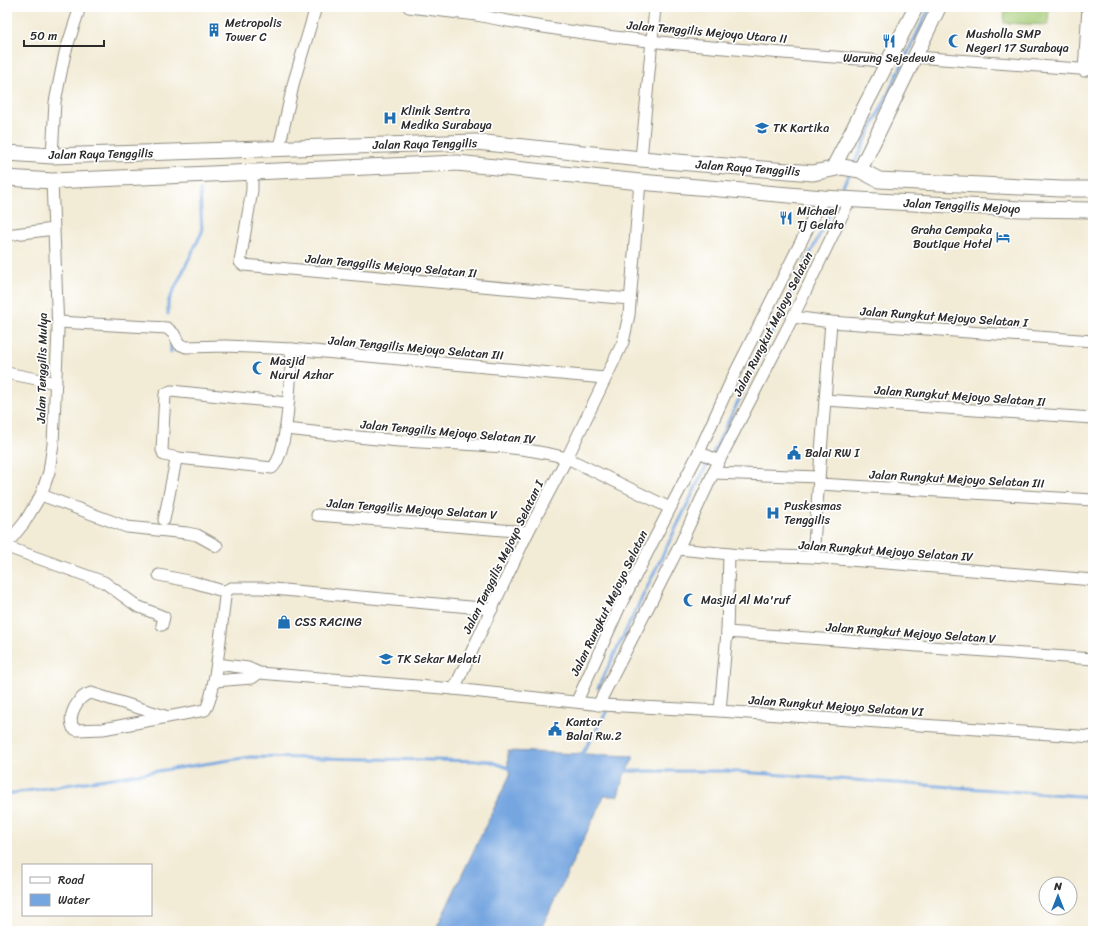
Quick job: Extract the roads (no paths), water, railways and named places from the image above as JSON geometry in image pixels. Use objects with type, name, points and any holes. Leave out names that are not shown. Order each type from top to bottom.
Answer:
[{"type":"main road","name":"Jalan Raya Tenggilis","points":[[7,152],[52,156],[461,142],[748,168],[813,172],[847,168]]},
{"type":"main road","points":[[542,172],[545,150]]},
{"type":"main road","name":"Jalan Raya Tenggilis","points":[[7,178],[52,181],[252,173],[457,162],[640,182],[838,198]]},
{"type":"main road","points":[[745,191],[748,168]]},
{"type":"main road","name":"Jalan Tenggilis Mejoyo","points":[[847,168],[879,180],[1023,188],[1093,189]]},
{"type":"main road","points":[[1022,209],[1023,188]]},
{"type":"main road","name":"Jalan Tenggilis Mejoyo","points":[[838,198],[1022,209],[1093,210]]},
{"type":"street","points":[[52,156],[55,102],[65,53],[80,7]]},
{"type":"street","points":[[279,148],[294,81],[316,7]]},
{"type":"street","name":"Jalan Tenggilis Mejoyo Utara II","points":[[409,7],[478,11],[507,21],[650,42],[871,60],[888,63]]},
{"type":"street","points":[[641,159],[650,42],[655,7]]},
{"type":"street","points":[[847,168],[888,63],[916,7]]},
{"type":"street","points":[[847,168],[915,57],[939,7]]},
{"type":"street","points":[[915,57],[1089,71],[1088,7]]},
{"type":"street","name":"Jalan Tenggilis Mejoyo Selatan II","points":[[252,173],[252,190],[240,262],[243,265],[630,299]]},
{"type":"street","name":"Jalan Tenggilis Mulya","points":[[7,545],[24,523],[41,495],[49,472],[52,454],[58,322],[52,181]]},
{"type":"street","name":"Jalan Tenggilis Mejoyo Selatan I","points":[[454,689],[528,532],[567,458],[604,378],[623,342],[629,315],[640,182]]},
{"type":"street","name":"Jalan Rungkut Mejoyo Selatan","points":[[598,705],[678,549],[713,473],[716,460],[793,317],[838,198]]},
{"type":"street","name":"Jalan Rungkut Mejoyo Selatan","points":[[577,701],[620,606],[670,508],[701,453],[732,379],[838,198]]},
{"type":"street","points":[[7,235],[54,229]]},
{"type":"street","name":"Jalan Rungkut Mejoyo Selatan I","points":[[793,317],[831,322],[1093,341]]},
{"type":"street","name":"Jalan Tenggilis Mejoyo Selatan III","points":[[58,322],[167,328],[174,334],[182,346],[292,349],[604,378]]},
{"type":"street","points":[[813,558],[831,322]]},
{"type":"street","points":[[288,403],[171,391],[165,394],[162,450],[164,455],[178,458],[272,468],[276,464],[285,429],[288,403],[292,349]]},
{"type":"street","points":[[7,373],[56,383]]},
{"type":"street","name":"Jalan Rungkut Mejoyo Selatan II","points":[[825,400],[1093,418]]},
{"type":"street","name":"Jalan Tenggilis Mejoyo Selatan IV","points":[[285,429],[398,440],[485,446],[567,458],[670,508]]},
{"type":"street","points":[[701,453],[716,460]]},
{"type":"street","points":[[164,520],[176,460],[178,458]]},
{"type":"street","name":"Jalan Rungkut Mejoyo Selatan III","points":[[713,473],[1093,500]]},
{"type":"street","points":[[41,495],[126,527],[197,535],[217,546]]},
{"type":"street","name":"Jalan Tenggilis Mejoyo Selatan V","points":[[317,515],[528,532]]},
{"type":"street","points":[[7,545],[105,582],[137,606],[164,617],[162,625]]},
{"type":"street","name":"Jalan Rungkut Mejoyo Selatan IV","points":[[678,549],[1093,580]]},
{"type":"street","points":[[720,711],[726,632],[729,554]]},
{"type":"street","points":[[159,575],[193,582],[226,592]]},
{"type":"street","points":[[168,717],[91,693],[79,701],[74,709],[72,721],[73,728],[84,730],[103,729],[168,717],[205,710],[208,706],[214,681],[226,592],[233,587],[300,591],[492,609]]},
{"type":"street","name":"Jalan Rungkut Mejoyo Selatan V","points":[[726,632],[1093,659]]},
{"type":"street","points":[[217,664],[248,668],[259,673]]},
{"type":"street","points":[[214,681],[252,678],[259,673]]},
{"type":"street","name":"Jalan Rungkut Mejoyo Selatan VI","points":[[259,673],[454,689],[577,701],[598,705],[720,711],[1093,737]]},
{"type":"water","points":[[508,751],[633,756],[633,760],[624,775],[618,796],[604,796],[540,931],[435,931],[510,775],[508,767]]},
{"type":"waterway","points":[[854,164],[930,7]]},
{"type":"waterway","points":[[839,194],[850,172]]},
{"type":"waterway","points":[[168,314],[168,302],[202,232],[200,191]]},
{"type":"waterway","points":[[712,455],[835,203]]},
{"type":"waterway","points":[[171,345],[171,352]]},
{"type":"waterway","points":[[598,688],[709,460]]},
{"type":"waterway","points":[[581,756],[607,711]]},
{"type":"waterway","points":[[7,794],[250,757],[489,761],[511,769]]},
{"type":"waterway","points":[[624,771],[727,771],[1093,797]]},
{"type":"place","name":"Metropolis Tower C","points":[[214,30]]},
{"type":"place","name":"Warung Sejedewe","points":[[889,41]]},
{"type":"place","name":"Musholla SMP Negeri 17 Surabaya","points":[[955,41]]},
{"type":"place","name":"Klinik Sentra Medika Surabaya","points":[[390,118]]},
{"type":"place","name":"TK Kartika","points":[[762,128]]},
{"type":"place","name":"Michael Tj Gelato","points":[[786,218]]},
{"type":"place","name":"Graha Cempaka Boutique Hotel","points":[[1003,237]]},
{"type":"place","name":"Masjid Nurul Azhar","points":[[259,368]]},
{"type":"place","name":"Balai RW I","points":[[794,453]]},
{"type":"place","name":"Puskesmas Tenggilis","points":[[773,513]]},
{"type":"place","name":"Masjid Al Ma'ruf","points":[[690,600]]},
{"type":"place","name":"CSS RACING","points":[[284,622]]},
{"type":"place","name":"TK Sekar Melati","points":[[386,659]]},
{"type":"place","name":"Kantor Balai Rw.2","points":[[555,729]]}]
